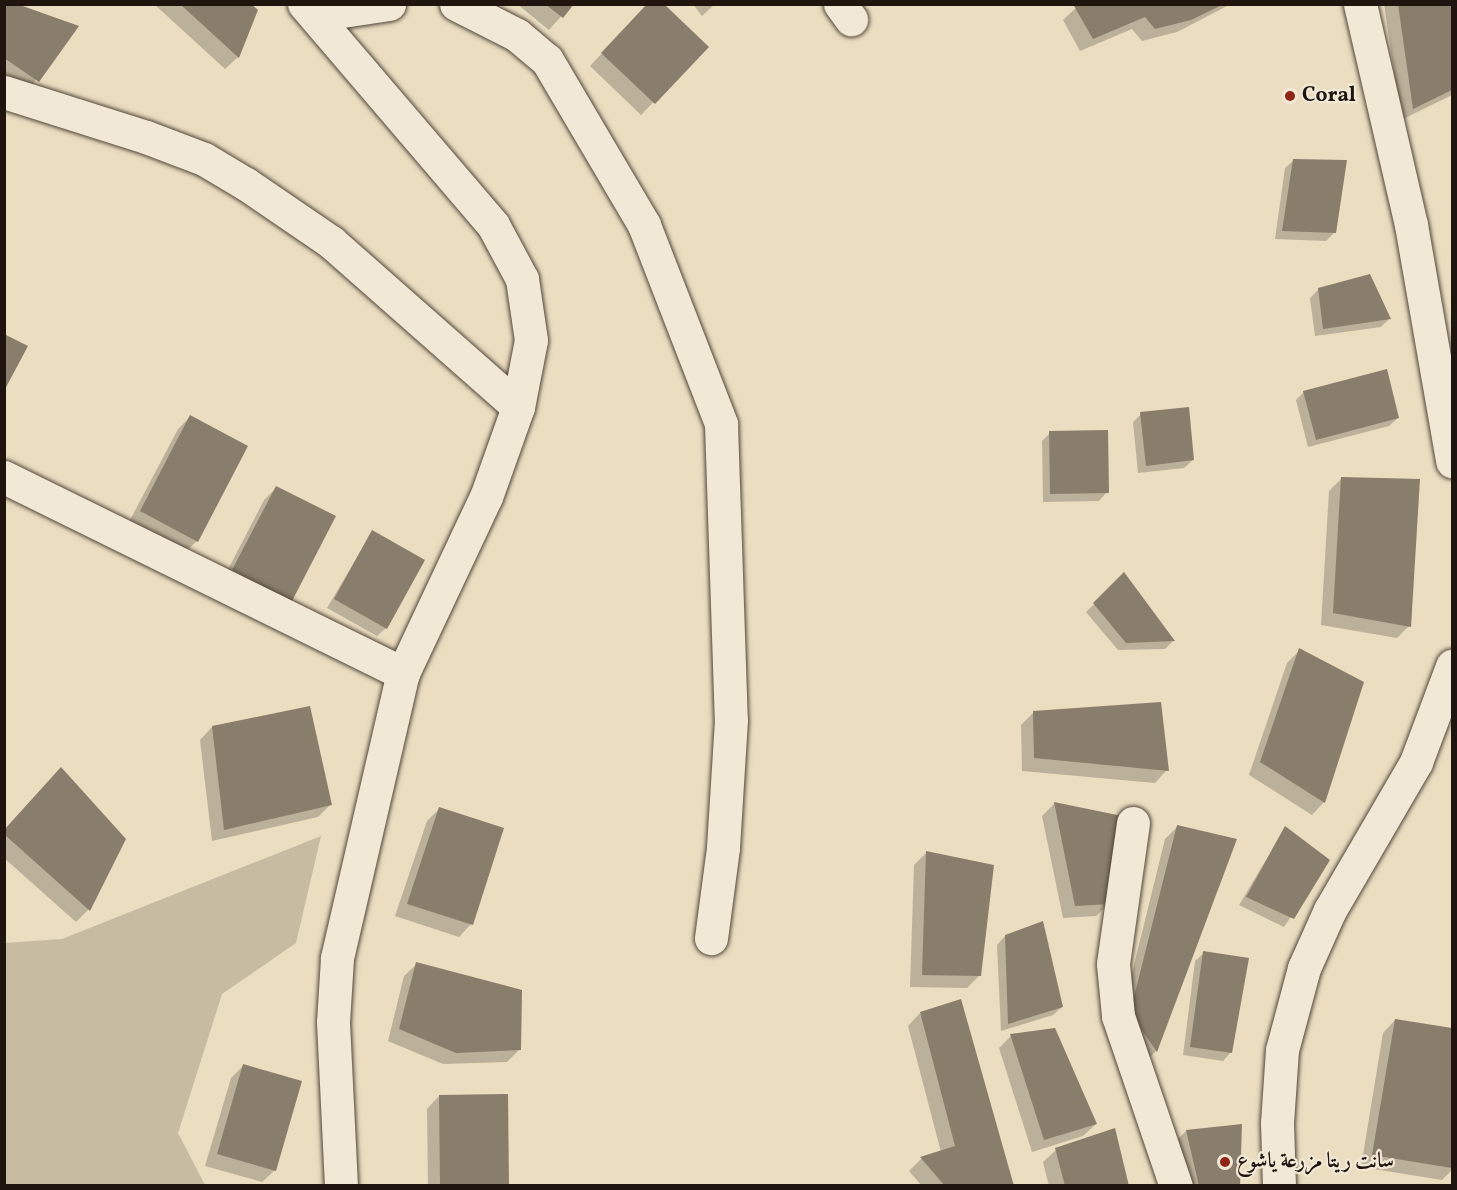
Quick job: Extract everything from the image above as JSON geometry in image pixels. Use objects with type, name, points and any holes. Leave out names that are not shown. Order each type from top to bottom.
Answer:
[{"type":"street","points":[[310,10],[389,4]]},
{"type":"street","points":[[456,4],[517,35],[547,60],[644,225],[720,424],[731,720],[723,848],[711,938]]},
{"type":"street","points":[[1360,4],[1411,225],[1452,461]]},
{"type":"street","points":[[310,10],[493,225],[522,279],[531,340],[518,407],[486,497],[403,673],[337,958],[333,1022],[341,1185]]},
{"type":"street","points":[[4,92],[146,137],[204,159],[246,184],[331,242],[518,407]]},
{"type":"street","points":[[4,477],[403,673]]},
{"type":"street","points":[[1280,1185],[1277,1123],[1282,1050],[1304,968],[1330,910],[1416,762],[1452,666]]},
{"type":"street","points":[[1133,823],[1113,964],[1118,1016],[1176,1185]]},
{"type":"shaded area","points":[[321,836],[296,943],[222,994],[178,1133],[205,1185],[5,1185],[5,943],[62,939]]},
{"type":"building","points":[[4,4],[17,4],[79,26],[39,82],[4,58]]},
{"type":"building","points":[[180,4],[251,4],[258,10],[239,58]]},
{"type":"building","points":[[545,4],[574,4],[563,18]]},
{"type":"building","points":[[647,4],[664,4],[709,47],[655,104],[601,53]]},
{"type":"building","points":[[1077,4],[1224,4],[1191,20],[1155,29],[1145,17],[1093,39],[1074,6]]},
{"type":"building","points":[[1398,4],[1452,4],[1452,90],[1413,109]]},
{"type":"building","points":[[1293,159],[1347,160],[1336,233],[1282,231]]},
{"type":"building","points":[[1370,274],[1391,319],[1323,329],[1318,288]]},
{"type":"building","points":[[4,334],[28,346],[4,391]]},
{"type":"building","points":[[1387,369],[1399,418],[1316,440],[1303,391]]},
{"type":"building","points":[[1189,407],[1194,460],[1146,466],[1140,412]]},
{"type":"building","points":[[190,415],[248,446],[198,542],[140,511]]},
{"type":"building","points":[[1108,430],[1109,493],[1050,494],[1049,431]]},
{"type":"building","points":[[1341,477],[1420,479],[1411,627],[1333,613]]},
{"type":"building","points":[[276,486],[336,516],[292,601],[232,570]]},
{"type":"building","points":[[372,530],[425,560],[387,629],[334,599]]},
{"type":"building","points":[[1124,572],[1175,641],[1126,643],[1093,603]]},
{"type":"building","points":[[1299,648],[1364,682],[1325,803],[1260,762]]},
{"type":"building","points":[[1161,702],[1169,771],[1034,758],[1033,711]]},
{"type":"building","points":[[310,706],[332,805],[224,830],[212,726]]},
{"type":"building","points":[[61,767],[126,839],[90,911],[5,835],[5,829]]},
{"type":"building","points":[[1054,802],[1122,816],[1110,904],[1075,906]]},
{"type":"building","points":[[439,807],[504,828],[473,925],[407,904]]},
{"type":"building","points":[[1177,825],[1237,839],[1157,1052],[1130,1013]]},
{"type":"building","points":[[1285,826],[1330,860],[1294,919],[1246,897]]},
{"type":"building","points":[[926,851],[994,865],[981,976],[922,975]]},
{"type":"building","points":[[1043,921],[1063,1007],[1008,1024],[1005,935]]},
{"type":"building","points":[[1203,951],[1249,958],[1232,1053],[1190,1047]]},
{"type":"building","points":[[416,962],[522,990],[521,1050],[456,1053],[399,1029]]},
{"type":"building","points":[[961,999],[1014,1186],[945,1186],[920,1157],[955,1146],[920,1012]]},
{"type":"building","points":[[1395,1019],[1452,1028],[1452,1168],[1372,1155]]},
{"type":"building","points":[[1055,1028],[1097,1124],[1044,1140],[1010,1034]]},
{"type":"building","points":[[243,1064],[302,1081],[276,1171],[217,1154]]},
{"type":"building","points":[[508,1094],[509,1186],[440,1186],[439,1095]]},
{"type":"building","points":[[1242,1124],[1240,1186],[1199,1186],[1186,1130]]},
{"type":"building","points":[[1115,1128],[1129,1186],[1065,1186],[1055,1148]]},
{"type":"place","name":"Coral","points":[[1290,96]]},
{"type":"place","name":"سانت ريتا مزرعة ياشوع","points":[[1225,1162]]}]
